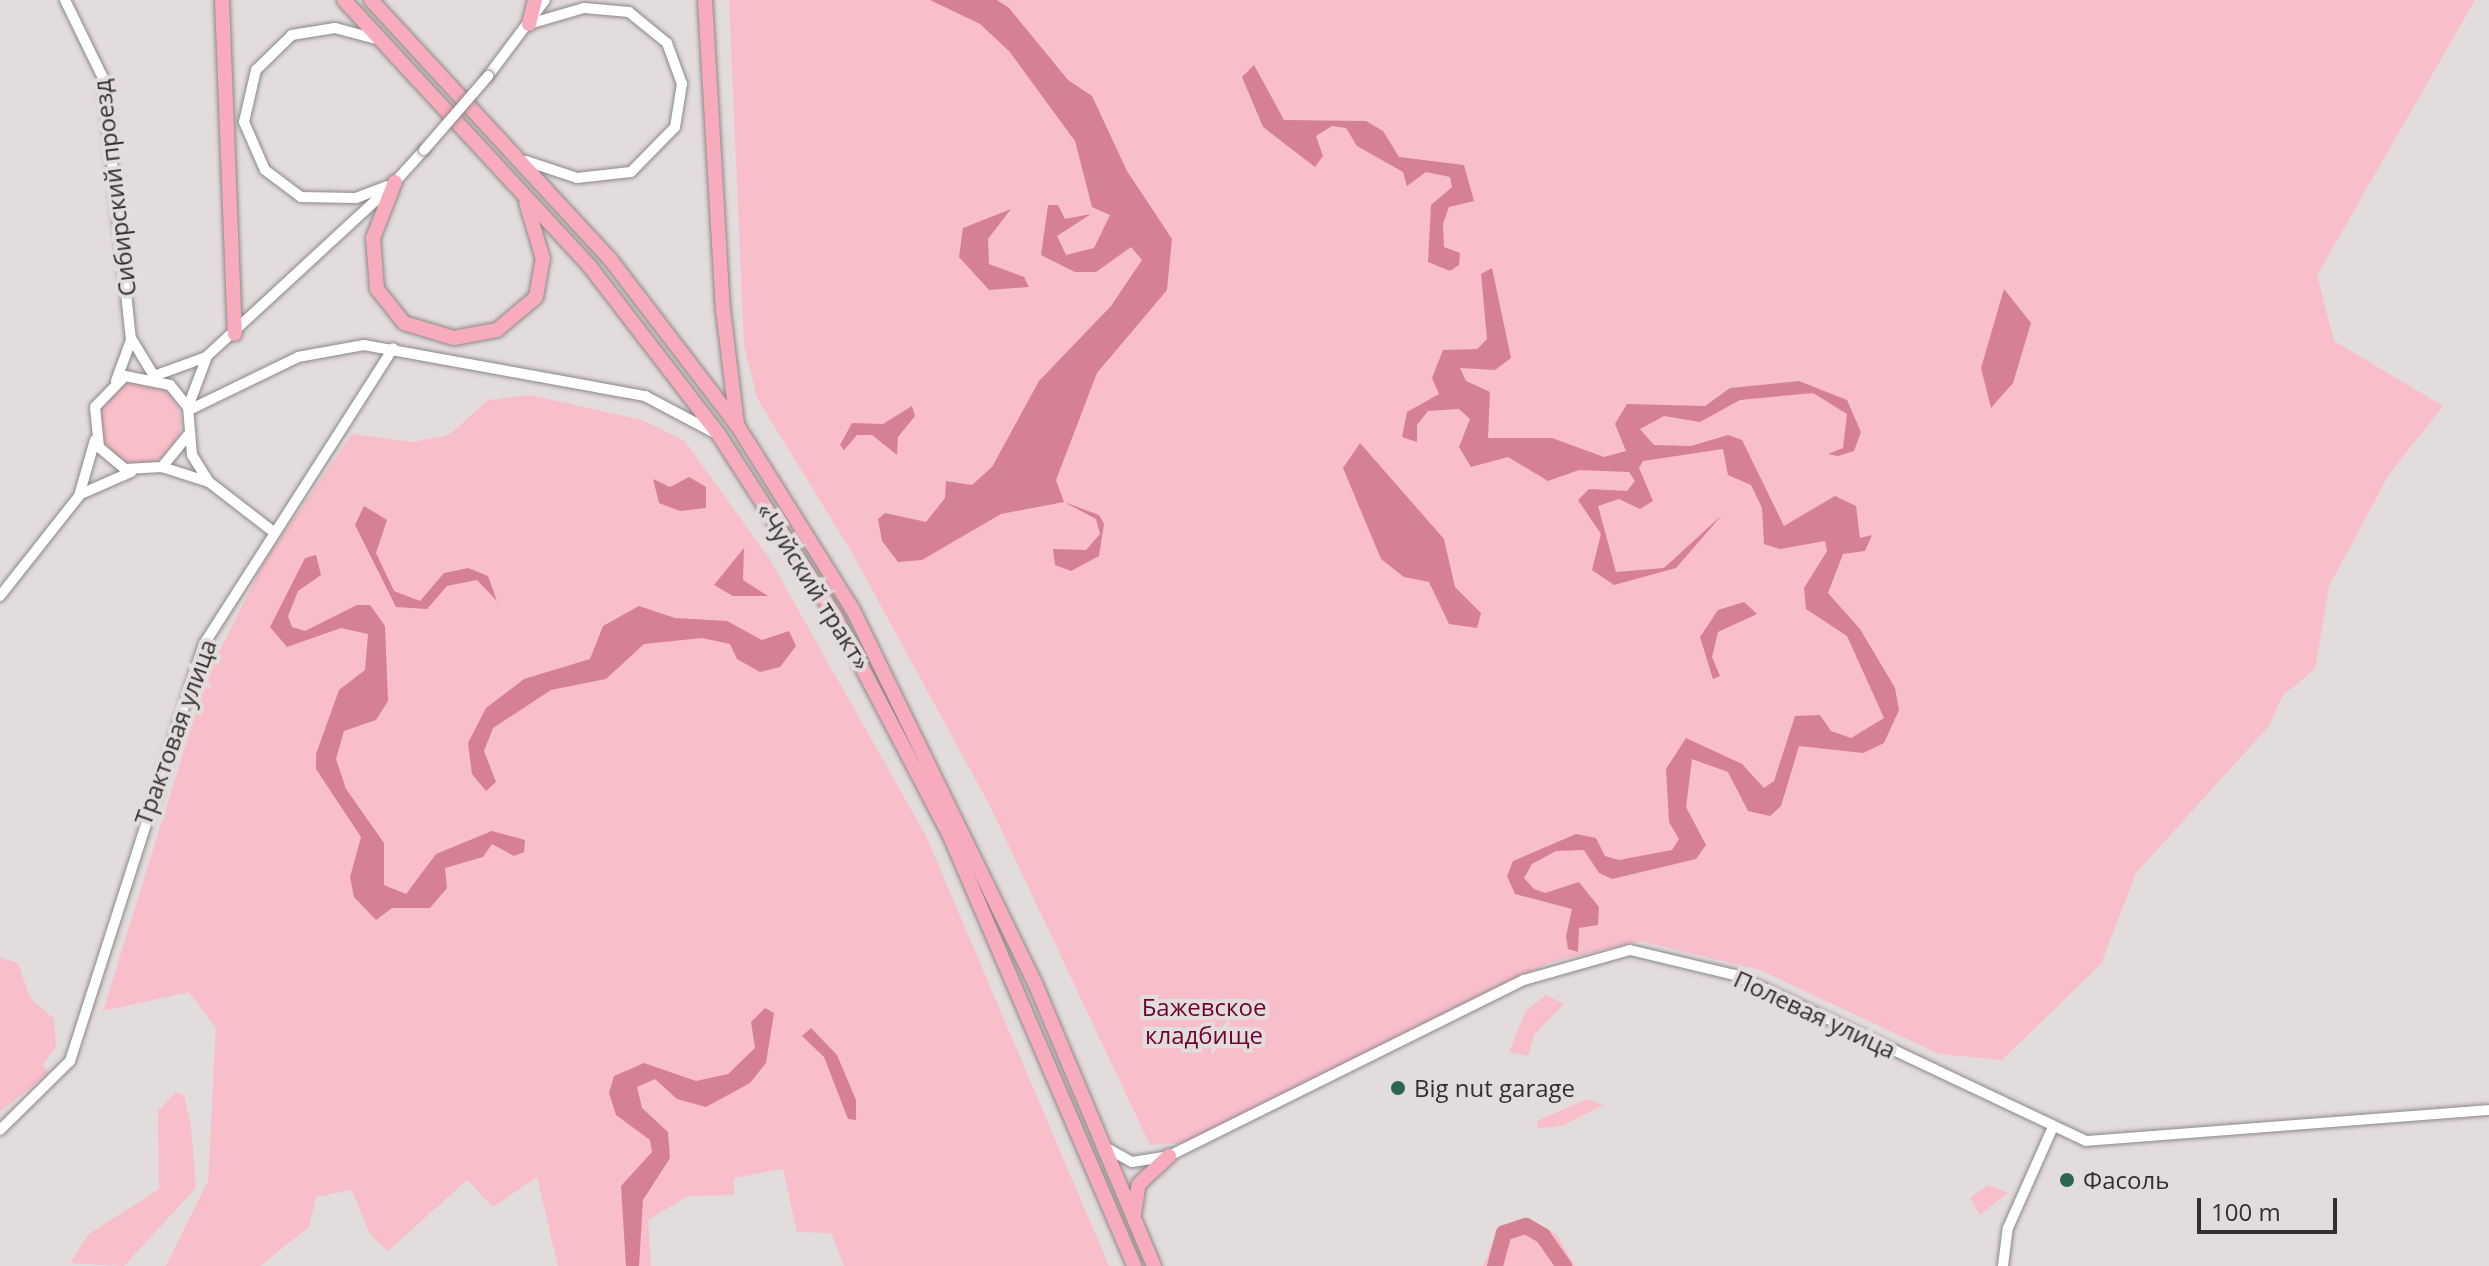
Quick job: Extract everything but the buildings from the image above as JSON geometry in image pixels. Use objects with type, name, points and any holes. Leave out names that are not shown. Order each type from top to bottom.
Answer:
[{"type":"highway","points":[[222,0],[235,334]]},
{"type":"highway","name":"«Чуйский тракт»","points":[[344,0],[524,194],[719,435],[895,723],[1134,1266]]},
{"type":"highway","points":[[529,24],[535,0]]},
{"type":"highway","points":[[705,0],[723,310],[737,425]]},
{"type":"highway","name":"«Чуйский тракт»","points":[[376,3],[526,161],[737,425],[910,716],[1154,1266]]},
{"type":"highway","points":[[394,183],[373,238],[377,289],[404,323],[454,338],[497,330],[536,297],[543,259],[524,194]]},
{"type":"highway","points":[[1135,1222],[1137,1189],[1169,1156]]},
{"type":"street","name":"Сибирский проезд","points":[[65,0],[103,78],[131,338],[154,376]]},
{"type":"street","points":[[0,596],[79,496],[95,439],[95,407],[115,381],[154,376],[206,357],[235,334],[394,183],[488,76],[545,0]]},
{"type":"street","points":[[526,161],[577,178],[631,172],[675,127],[682,84],[667,43],[629,12],[584,8],[529,24]]},
{"type":"street","points":[[386,42],[335,28],[292,35],[256,70],[244,122],[265,170],[301,197],[356,198],[394,183]]},
{"type":"street","name":"Сибирский проезд","points":[[115,381],[131,338]]},
{"type":"street","points":[[188,409],[311,353],[393,348],[645,396],[719,435]]},
{"type":"street","name":"Трактовая улица","points":[[0,1130],[70,1061],[204,644],[271,530],[393,348]]},
{"type":"street","points":[[206,357],[188,409],[189,434],[209,482]]},
{"type":"street","points":[[154,376],[188,409]]},
{"type":"street","points":[[162,467],[189,434]]},
{"type":"street","points":[[95,439],[110,460],[133,471]]},
{"type":"street","points":[[79,496],[133,471],[162,467],[209,482],[271,530]]},
{"type":"street","name":"Полевая улица","points":[[1102,1144],[1132,1162],[1169,1156],[1524,980],[1630,950],[1735,975],[2052,1129],[2086,1141],[2119,1142],[2489,1110]]},
{"type":"street","points":[[2003,1266],[2008,1228],[2052,1129]]},
{"type":"green space","name":"Бажевское кладбище","points":[[729,0],[2475,0],[2317,275],[2334,341],[2443,406],[2388,476],[2329,586],[2315,669],[2283,695],[2268,727],[2136,873],[2101,964],[2002,1060],[1939,1054],[1760,970],[1640,941],[1548,963],[1187,1143],[1150,1145],[990,806],[851,551],[757,398],[744,346]]},
{"type":"green space","points":[[140,382],[156,385],[169,394],[178,407],[181,423],[178,439],[169,452],[156,461],[140,464],[124,461],[111,452],[102,439],[99,423],[102,407],[111,394],[124,385]]},
{"type":"green space","points":[[530,395],[642,420],[685,441],[769,558],[926,836],[1109,1266],[844,1266],[831,1233],[797,1232],[783,1169],[734,1178],[734,1195],[688,1196],[648,1220],[651,1266],[558,1266],[537,1177],[493,1207],[467,1180],[388,1251],[370,1234],[352,1190],[316,1197],[309,1227],[260,1266],[166,1266],[208,1181],[216,1028],[189,992],[103,1011],[207,676],[265,560],[352,434],[413,442],[449,435],[488,400]]},
{"type":"green space","points":[[0,957],[18,963],[30,998],[54,1019],[56,1047],[43,1064],[48,1073],[0,1112]]},
{"type":"green space","points":[[1546,995],[1564,1004],[1534,1035],[1528,1056],[1509,1052],[1526,1010]]},
{"type":"green space","points":[[176,1092],[184,1096],[191,1125],[196,1188],[124,1266],[70,1263],[89,1234],[159,1189],[158,1111]]},
{"type":"green space","points":[[1587,1099],[1603,1105],[1562,1126],[1537,1128],[1537,1121]]},
{"type":"green space","points":[[1988,1185],[2008,1193],[1980,1215],[1970,1198]]},
{"type":"green space","points":[[1527,1220],[1556,1234],[1575,1266],[1483,1266],[1497,1232]]},
{"type":"shaded area","points":[[930,0],[997,0],[1009,8],[1068,80],[1092,96],[1127,171],[1172,239],[1167,290],[1097,373],[1056,480],[1064,502],[1001,514],[922,560],[898,562],[882,541],[878,519],[885,513],[926,522],[945,498],[946,481],[972,485],[992,467],[1039,381],[1111,306],[1142,260],[1131,247],[1096,272],[1075,272],[1041,255],[1048,205],[1058,205],[1065,219],[1091,214],[1057,236],[1066,255],[1094,248],[1110,215],[1092,207],[1075,141],[1009,51],[980,24]]},
{"type":"shaded area","points":[[1254,65],[1284,120],[1366,121],[1383,131],[1399,157],[1464,165],[1474,201],[1449,207],[1443,224],[1444,247],[1460,253],[1459,265],[1450,271],[1428,262],[1431,205],[1452,187],[1450,177],[1426,172],[1407,186],[1403,172],[1357,146],[1346,128],[1332,126],[1316,136],[1323,156],[1315,167],[1263,127],[1242,77]]},
{"type":"shaded area","points":[[1011,209],[988,239],[989,264],[1024,277],[1029,287],[989,290],[959,257],[963,228]]},
{"type":"shaded area","points":[[1492,268],[1511,358],[1495,370],[1460,368],[1466,381],[1490,392],[1488,438],[1552,438],[1604,457],[1626,451],[1615,424],[1627,404],[1705,406],[1730,388],[1799,381],[1847,400],[1861,432],[1854,451],[1838,456],[1828,454],[1843,448],[1847,414],[1813,393],[1740,400],[1700,422],[1664,416],[1640,429],[1654,445],[1691,446],[1728,435],[1742,440],[1784,526],[1835,496],[1856,506],[1860,538],[1872,535],[1865,551],[1843,554],[1828,593],[1860,629],[1895,688],[1899,710],[1884,743],[1863,753],[1799,746],[1781,806],[1770,816],[1748,811],[1728,772],[1692,759],[1686,807],[1706,845],[1696,859],[1612,879],[1599,873],[1584,850],[1556,851],[1532,864],[1524,878],[1534,889],[1545,893],[1579,882],[1599,907],[1598,925],[1579,928],[1578,952],[1568,949],[1566,936],[1572,909],[1515,894],[1507,876],[1513,861],[1576,834],[1596,838],[1605,856],[1619,860],[1672,850],[1679,839],[1669,822],[1666,769],[1686,738],[1742,764],[1764,788],[1774,781],[1795,716],[1820,715],[1831,731],[1851,738],[1884,718],[1847,636],[1806,609],[1804,588],[1827,551],[1825,541],[1780,549],[1764,544],[1762,508],[1751,485],[1728,475],[1723,449],[1643,461],[1639,468],[1653,501],[1640,509],[1619,499],[1598,506],[1616,572],[1664,568],[1722,515],[1676,568],[1614,585],[1592,570],[1601,534],[1578,500],[1589,489],[1627,491],[1635,481],[1629,472],[1579,470],[1548,481],[1508,457],[1471,467],[1459,447],[1470,419],[1459,409],[1428,411],[1417,425],[1417,442],[1402,437],[1407,412],[1439,394],[1432,378],[1443,350],[1477,349],[1487,339],[1481,274]]},
{"type":"shaded area","points":[[2004,289],[2031,323],[2013,383],[1991,408],[1981,368]]},
{"type":"shaded area","points":[[912,406],[915,416],[898,437],[897,455],[872,435],[857,435],[844,450],[840,445],[852,423],[883,424]]},
{"type":"shaded area","points":[[1360,443],[1444,539],[1455,587],[1481,613],[1477,628],[1449,624],[1429,582],[1404,577],[1381,559],[1343,468]]},
{"type":"shaded area","points":[[689,477],[706,487],[706,508],[680,511],[659,503],[653,479],[670,487]]},
{"type":"shaded area","points":[[1064,502],[1099,515],[1104,524],[1099,556],[1071,571],[1055,565],[1053,549],[1086,550],[1100,534],[1096,519]]},
{"type":"shaded area","points":[[364,506],[387,520],[376,553],[394,591],[420,601],[444,573],[468,568],[488,576],[497,601],[477,580],[447,586],[427,609],[396,607],[355,525]]},
{"type":"shaded area","points":[[744,548],[743,580],[768,596],[733,596],[714,585]]},
{"type":"shaded area","points":[[316,555],[321,575],[298,591],[288,616],[292,627],[305,631],[357,605],[370,605],[385,626],[388,701],[376,720],[344,731],[336,759],[346,789],[384,843],[384,885],[406,894],[436,854],[492,831],[525,840],[524,852],[514,856],[492,844],[483,857],[445,868],[447,888],[430,908],[392,908],[376,920],[354,897],[350,877],[361,837],[316,769],[316,754],[339,690],[365,670],[368,634],[341,628],[287,647],[270,627],[305,558]]},
{"type":"shaded area","points":[[1744,602],[1757,614],[1718,632],[1712,657],[1720,676],[1713,679],[1700,637],[1718,610]]},
{"type":"shaded area","points":[[639,606],[675,618],[727,621],[762,640],[789,631],[796,646],[780,667],[760,672],[737,659],[730,644],[702,638],[644,644],[606,679],[551,690],[493,728],[484,751],[496,782],[486,791],[472,774],[468,743],[486,708],[524,679],[590,659],[603,626]]},
{"type":"shaded area","points":[[765,1008],[774,1013],[766,1063],[750,1083],[706,1107],[677,1099],[655,1079],[637,1087],[642,1108],[668,1132],[670,1158],[643,1200],[639,1266],[626,1266],[621,1186],[652,1152],[650,1140],[616,1115],[609,1093],[614,1076],[644,1063],[696,1081],[728,1074],[755,1048],[751,1022]]},
{"type":"shaded area","points":[[811,1028],[837,1055],[856,1100],[856,1120],[848,1119],[824,1057],[802,1036]]},
{"type":"waterway","points":[[1495,1266],[1504,1233],[1526,1226],[1543,1236],[1564,1266]]},
{"type":"place","name":"Big nut garage","points":[[1398,1088]]},
{"type":"place","name":"Фасоль","points":[[2067,1180]]}]
